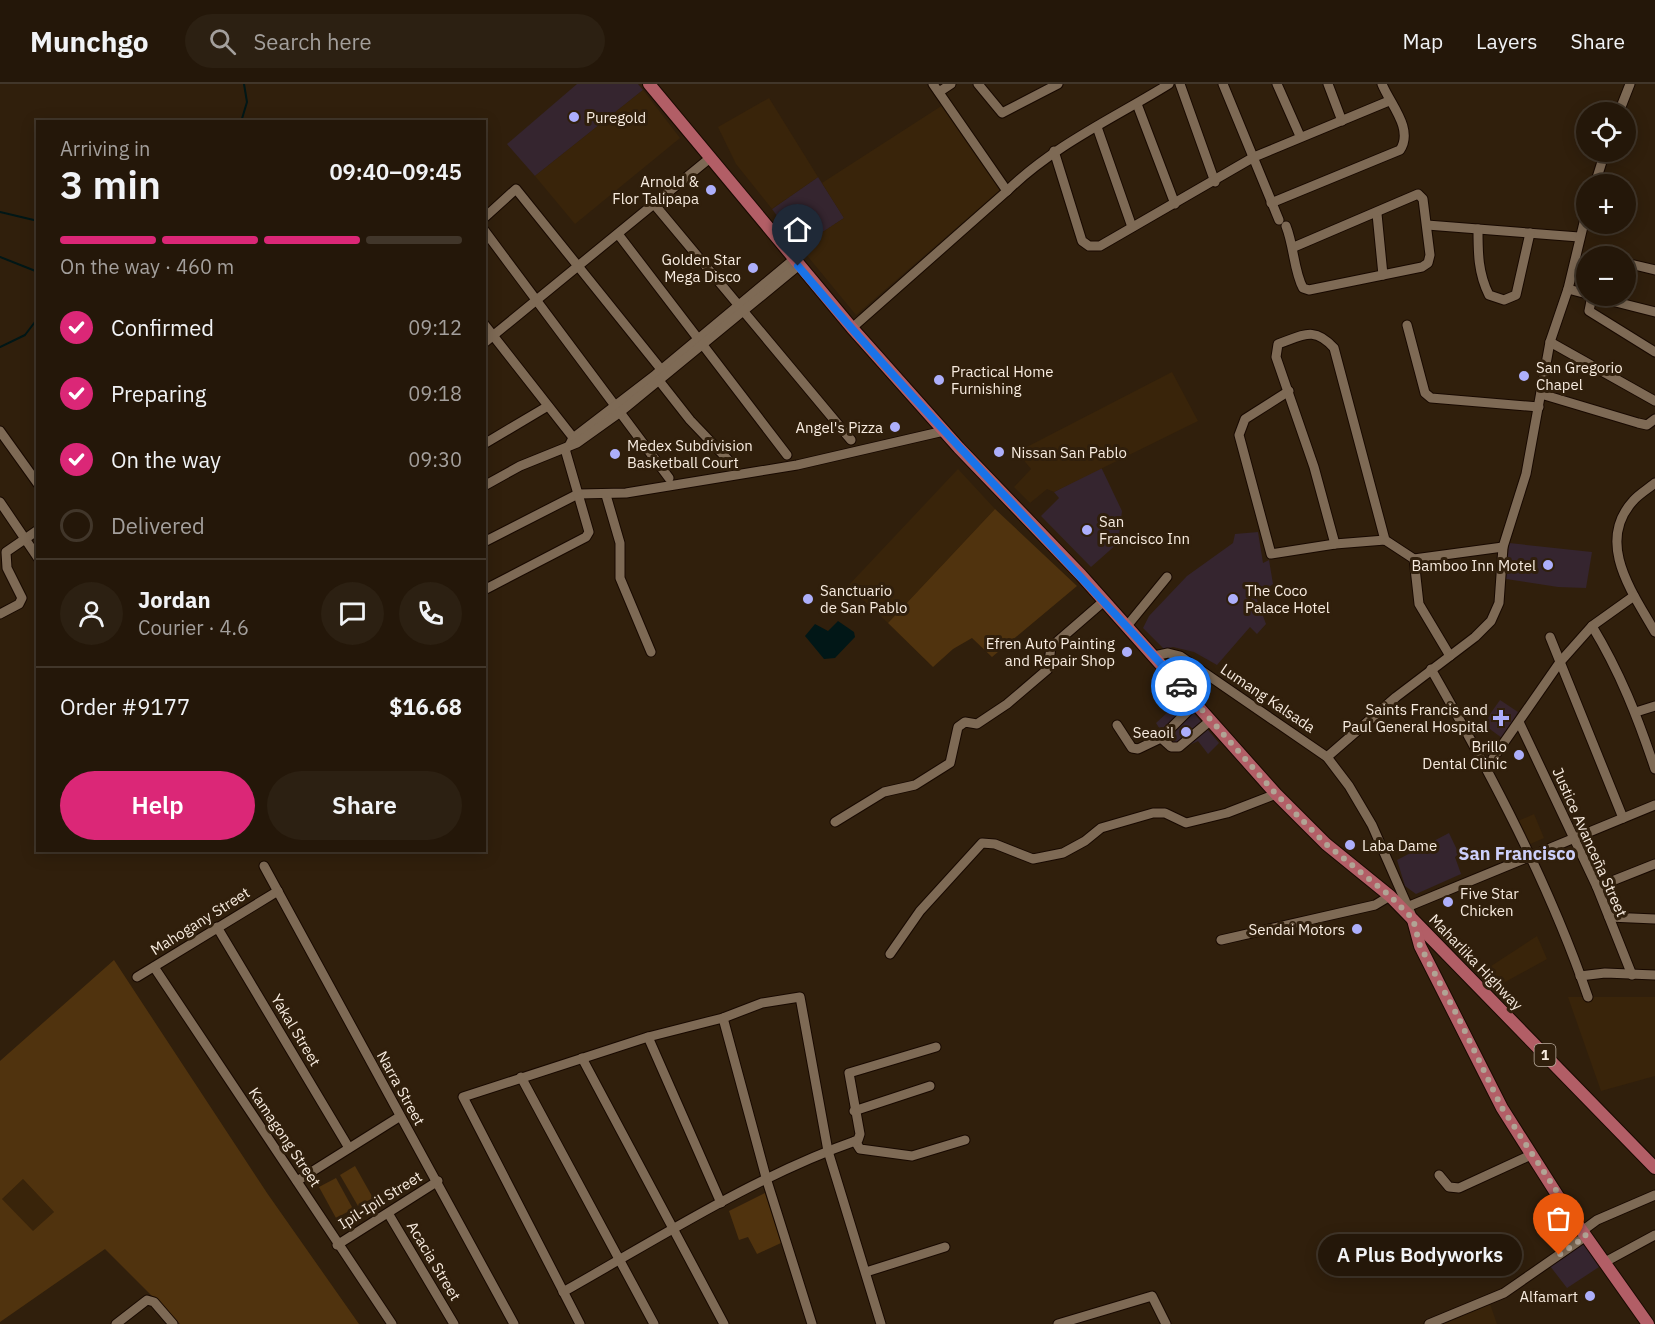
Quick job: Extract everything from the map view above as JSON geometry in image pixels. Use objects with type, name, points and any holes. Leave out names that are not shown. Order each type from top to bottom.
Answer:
[{"type":"main road","name":"Maharlika Highway","points":[[649,84],[795,263],[852,328],[944,431],[1127,626],[1276,794],[1326,844],[1390,896],[1655,1168]]},
{"type":"main road","points":[[1413,919],[1420,946],[1458,1017],[1502,1108],[1531,1155],[1648,1324]]},
{"type":"street","points":[[951,84],[936,88],[1007,192]]},
{"type":"street","points":[[978,84],[1002,113],[1058,84]]},
{"type":"street","points":[[852,328],[1007,192],[1030,169],[1054,152],[1169,84]]},
{"type":"street","points":[[1180,84],[1215,182]]},
{"type":"street","points":[[1223,84],[1271,203],[1294,247],[1298,280],[1303,288],[1309,290],[1428,263],[1427,225],[1423,199],[1418,194],[1401,199],[1377,213],[1294,247]]},
{"type":"street","points":[[1277,84],[1300,136]]},
{"type":"street","points":[[1328,84],[1342,121]]},
{"type":"street","points":[[1271,203],[1400,150],[1404,144],[1405,132],[1382,84]]},
{"type":"street","points":[[1623,102],[1630,84]]},
{"type":"street","points":[[1054,152],[1082,241],[1089,246],[1100,246],[1215,182],[1254,157],[1389,101]]},
{"type":"street","points":[[1137,104],[1175,204]]},
{"type":"street","points":[[1097,127],[1132,227]]},
{"type":"street","points":[[486,342],[710,158]]},
{"type":"street","points":[[486,216],[516,189],[578,266],[660,375],[690,420],[732,464]]},
{"type":"street","points":[[654,204],[851,440]]},
{"type":"street","points":[[1377,213],[1383,275]]},
{"type":"street","points":[[1427,225],[1579,237]]},
{"type":"street","points":[[1478,229],[1478,263],[1483,283],[1489,295],[1504,300],[1516,295],[1530,233]]},
{"type":"street","points":[[486,233],[669,478]]},
{"type":"street","points":[[618,234],[787,455]]},
{"type":"street","points":[[1327,757],[1431,669],[1475,637],[1491,621],[1499,603],[1503,547],[1527,474],[1550,342],[1568,289],[1580,234]]},
{"type":"street","points":[[486,485],[520,466],[571,444],[617,410],[795,263]]},
{"type":"street","points":[[1636,265],[1655,270]]},
{"type":"street","points":[[1568,289],[1576,291]]},
{"type":"street","points":[[1590,306],[1589,311],[1655,352]]},
{"type":"street","points":[[1631,306],[1655,312]]},
{"type":"street","points":[[1407,325],[1425,393],[1431,398],[1539,407]]},
{"type":"street","points":[[486,326],[548,406],[571,444],[578,494],[589,528],[586,537],[486,589]]},
{"type":"street","points":[[1335,544],[1314,467],[1276,357],[1278,344],[1310,333],[1323,336],[1334,348],[1385,540]]},
{"type":"street","points":[[1550,342],[1655,401]]},
{"type":"street","points":[[1289,391],[1245,419],[1239,435],[1271,554],[1335,544],[1385,540],[1414,559],[1503,547]]},
{"type":"street","points":[[1542,394],[1647,425],[1655,419]]},
{"type":"street","points":[[486,443],[548,406]]},
{"type":"street","points":[[0,431],[36,481]]},
{"type":"street","points":[[486,541],[578,494],[606,495],[798,465],[944,431]]},
{"type":"street","points":[[1655,483],[1633,500],[1621,518],[1617,549],[1621,572],[1655,632]]},
{"type":"street","points":[[606,495],[620,543],[620,578],[651,652]]},
{"type":"street","points":[[0,502],[36,555]]},
{"type":"street","points":[[0,614],[18,603],[21,598],[5,559],[6,552],[36,531]]},
{"type":"street","points":[[1414,559],[1419,604],[1450,656]]},
{"type":"street","points":[[1127,626],[1167,577]]},
{"type":"street","points":[[1487,767],[1560,662],[1592,626],[1634,596]]},
{"type":"street","points":[[835,822],[884,792],[915,785],[950,763],[958,727],[965,722],[977,724],[995,714],[1024,690],[1048,669],[1051,647],[1104,601]]},
{"type":"street","points":[[1592,626],[1614,662],[1636,712],[1655,769]]},
{"type":"street","points":[[1550,637],[1623,818]]},
{"type":"street","name":"Lumang Kalsada","points":[[1154,656],[1168,653],[1180,656],[1327,757],[1349,786],[1372,825],[1413,919]]},
{"type":"street","points":[[1431,669],[1487,767],[1588,997]]},
{"type":"street","points":[[1117,725],[1132,748],[1138,749],[1161,738],[1196,703]]},
{"type":"street","points":[[1636,712],[1655,706]]},
{"type":"street","points":[[1161,738],[1171,747],[1179,747],[1211,720]]},
{"type":"street","name":"Justice Avanceña Street","points":[[1519,722],[1597,886],[1632,975]]},
{"type":"street","points":[[890,954],[920,911],[982,843],[995,844],[1033,859],[1064,853],[1101,828],[1153,813],[1165,813],[1186,823],[1227,813],[1276,794]]},
{"type":"street","points":[[1407,907],[1655,805]]},
{"type":"street","points":[[1597,886],[1655,864]]},
{"type":"street","name":"Narra Street","points":[[264,866],[399,1117],[438,1181],[514,1324]]},
{"type":"street","name":"Mahogany Street","points":[[137,978],[278,891]]},
{"type":"street","points":[[1221,940],[1375,904],[1390,896]]},
{"type":"street","points":[[1609,917],[1655,919]]},
{"type":"street","name":"Yakal Street","points":[[217,927],[349,1148]]},
{"type":"street","name":"Kamagong Street","points":[[154,967],[392,1324]]},
{"type":"street","points":[[1580,976],[1605,973],[1655,975]]},
{"type":"street","points":[[580,1324],[463,1097],[648,1037],[723,1018],[762,1003],[800,998],[828,1151],[881,1324]]},
{"type":"street","points":[[723,1018],[767,1181],[812,1324]]},
{"type":"street","points":[[648,1037],[722,1203]]},
{"type":"street","points":[[563,1292],[722,1203],[828,1151],[855,1141],[860,1134],[854,1111],[849,1073],[936,1047]]},
{"type":"street","points":[[582,1058],[724,1324]]},
{"type":"street","points":[[521,1077],[654,1324]]},
{"type":"street","points":[[854,1111],[930,1086]]},
{"type":"street","points":[[297,1181],[399,1117]]},
{"type":"street","points":[[855,1141],[860,1149],[912,1156],[965,1140]]},
{"type":"street","points":[[1439,1175],[1449,1187],[1459,1188],[1531,1155]]},
{"type":"street","name":"Ipil-Ipil Street","points":[[338,1245],[438,1181]]},
{"type":"street","points":[[1429,1324],[1503,1293],[1612,1213],[1655,1195]]},
{"type":"street","name":"Acacia Street","points":[[388,1213],[454,1324]]},
{"type":"street","points":[[1605,1262],[1655,1235]]},
{"type":"street","points":[[866,1272],[945,1247]]},
{"type":"street","points":[[1058,1324],[1152,1296],[1166,1324]]},
{"type":"street","points":[[116,1324],[147,1300],[154,1302],[173,1324]]},
{"type":"shaded area","name":"Puregold","points":[[577,84],[638,84],[643,90],[535,176],[507,144]]},
{"type":"shaded area","points":[[643,90],[680,138],[575,224],[535,176]]},
{"type":"shaded area","points":[[769,98],[818,177],[772,209],[736,164],[718,127]]},
{"type":"shaded area","points":[[946,103],[1001,189],[856,315],[800,247],[844,218],[822,183]]},
{"type":"shaded area","points":[[818,177],[844,218],[800,247],[772,209]]},
{"type":"shaded area","points":[[1172,372],[1198,421],[1054,492],[1047,489],[1030,503],[1014,487],[1031,469],[1017,452]]},
{"type":"shaded area","name":"San Francisco Inn","points":[[1101,467],[1122,511],[1118,543],[1091,567],[1041,516],[1059,498],[1054,492]]},
{"type":"shaded area","points":[[958,469],[995,509],[888,623],[848,586]]},
{"type":"shaded area","points":[[995,509],[1077,586],[992,657],[972,638],[953,649],[933,667],[888,623]]},
{"type":"shaded area","name":"The Coco Palace Hotel","points":[[1258,532],[1263,563],[1269,560],[1273,584],[1256,597],[1266,624],[1257,634],[1250,627],[1217,665],[1194,652],[1173,647],[1164,649],[1143,628],[1149,616],[1187,576],[1233,543],[1235,534]]},
{"type":"shaded area","name":"Bamboo Inn Motel","points":[[1509,543],[1592,552],[1586,588],[1558,587],[1506,579]]},
{"type":"shaded area","points":[[838,621],[854,632],[855,637],[835,658],[824,659],[805,636],[815,624],[828,631]]},
{"type":"shaded area","name":"Seaoil","points":[[1182,699],[1219,743],[1208,754],[1198,741],[1175,752],[1156,723]]},
{"type":"shaded area","name":"Saints Francis and Paul General Hospital","points":[[1500,700],[1518,712],[1502,738],[1483,724]]},
{"type":"shaded area","points":[[1534,814],[1544,838],[1528,845],[1518,821]]},
{"type":"shaded area","points":[[1449,833],[1459,854],[1455,857],[1461,874],[1416,894],[1405,886],[1397,860]]},
{"type":"shaded area","points":[[1537,936],[1547,959],[1498,986],[1482,972]]},
{"type":"shaded area","points":[[114,960],[267,1193],[359,1324],[180,1324],[105,1249],[0,1322],[0,1061]],"holes":[[[23,1179],[54,1212],[33,1231],[2,1199]]]},
{"type":"shaded area","points":[[1568,997],[1655,997],[1655,1076],[1601,1091]]},
{"type":"shaded area","points":[[355,1166],[373,1198],[358,1206],[340,1175]]},
{"type":"shaded area","points":[[336,1178],[353,1209],[336,1218],[319,1187]]},
{"type":"shaded area","points":[[23,1179],[54,1212],[33,1232],[2,1199]]},
{"type":"shaded area","points":[[765,1193],[781,1243],[757,1254],[748,1237],[739,1240],[729,1211]]},
{"type":"shaded area","points":[[1583,1242],[1599,1267],[1567,1288],[1550,1266]]},
{"type":"shaded area","points":[[1490,1304],[1497,1324],[1441,1324]]},
{"type":"waterway","points":[[242,120],[247,102],[244,84]]},
{"type":"waterway","points":[[0,212],[36,221]]},
{"type":"waterway","points":[[0,257],[36,271]]},
{"type":"waterway","points":[[0,347],[25,335],[36,321]]},
{"type":"way so far","points":[[1181,686],[1276,794],[1326,844],[1390,896],[1413,919],[1420,946],[1458,1017],[1502,1108],[1561,1202],[1586,1236],[1559,1255]]},
{"type":"place","name":"Puregold","points":[[574,117]]},
{"type":"place","name":"Arnold & Flor Talipapa","points":[[711,190]]},
{"type":"place","name":"Golden Star Mega Disco","points":[[753,268]]},
{"type":"place","name":"San Gregorio Chapel","points":[[1524,376]]},
{"type":"place","name":"Practical Home Furnishing","points":[[939,380]]},
{"type":"place","name":"Angel's Pizza","points":[[895,427]]},
{"type":"place","name":"Nissan San Pablo","points":[[999,452]]},
{"type":"place","name":"Medex Subdivision Basketball Court","points":[[615,454]]},
{"type":"place","name":"San Francisco Inn","points":[[1087,530]]},
{"type":"place","name":"Bamboo Inn Motel","points":[[1548,565]]},
{"type":"place","name":"Sanctuario de San Pablo","points":[[808,599]]},
{"type":"place","name":"The Coco Palace Hotel","points":[[1233,599]]},
{"type":"place","name":"Efren Auto Painting and Repair Shop","points":[[1127,652]]},
{"type":"place","name":"Saints Francis and Paul General Hospital","points":[[1501,718]]},
{"type":"place","name":"Seaoil","points":[[1186,732]]},
{"type":"place","name":"Brillo Dental Clinic","points":[[1519,755]]},
{"type":"place","name":"Laba Dame","points":[[1350,845]]},
{"type":"place","name":"Five Star Chicken","points":[[1448,902]]},
{"type":"place","name":"Sendai Motors","points":[[1357,929]]},
{"type":"place","name":"A Plus Bodyworks","points":[[1559,1255]]},
{"type":"place","name":"Alfamart","points":[[1590,1296]]},
{"type":"district","name":"San Francisco","points":[[1517,853]]},
{"type":"route","points":[[798,266],[959,448],[1081,575],[1181,686]]}]
